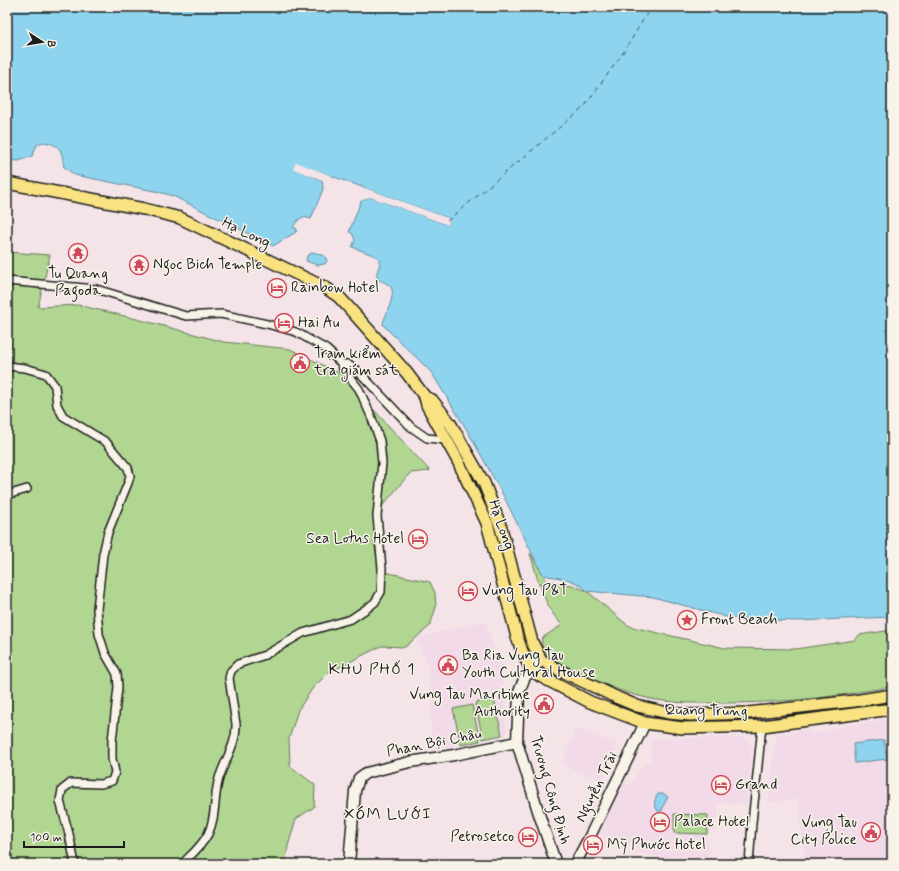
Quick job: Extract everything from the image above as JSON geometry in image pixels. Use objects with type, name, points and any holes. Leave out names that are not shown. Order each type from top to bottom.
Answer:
[{"type":"main road","name":"Hạ Long","points":[[7,183],[144,209],[180,218],[326,288],[338,297],[366,325],[425,397],[427,405],[492,521],[501,528],[532,642],[541,660]]},
{"type":"main road","name":"Hạ Long","points":[[425,397],[432,400],[436,404],[450,423],[484,483],[517,638],[531,670]]},
{"type":"main road","points":[[446,440],[457,435]]},
{"type":"main road","name":"Trương Công Định","points":[[541,660],[525,677],[519,692],[518,742],[539,814],[556,864]]},
{"type":"main road","name":"Quang Trung","points":[[541,660],[595,688],[637,706],[674,714],[690,715],[748,713],[854,701],[892,695]]},
{"type":"main road","name":"Quang Trung","points":[[531,670],[550,682],[590,702],[646,723],[683,728],[762,726],[892,709]]},
{"type":"main road","name":"Nguyễn Trãi","points":[[575,864],[646,723]]},
{"type":"main road","name":"Phan Bội Châu","points":[[349,864],[355,791],[359,778],[366,773],[410,762],[518,742]]},
{"type":"street","points":[[7,281],[96,289],[186,316],[221,314],[296,332],[326,349],[342,364],[343,369],[359,389],[380,441],[382,463],[377,516],[382,568],[382,592],[375,602],[351,619],[303,633],[264,655],[238,664],[231,671],[229,678],[236,724],[234,741],[218,781],[215,809],[210,829],[199,846],[182,864]]},
{"type":"street","points":[[342,364],[347,364],[358,371],[411,427],[427,438],[446,440]]},
{"type":"street","points":[[7,366],[25,368],[46,374],[56,386],[57,406],[63,416],[106,442],[124,462],[128,468],[130,476],[108,532],[98,609],[99,634],[105,653],[117,674],[118,687],[112,741],[112,759],[115,772],[112,781],[101,784],[71,783],[62,790],[60,802],[69,834],[75,864]]},
{"type":"street","points":[[7,495],[28,489]]},
{"type":"street","points":[[749,864],[762,726]]},
{"type":"shaded area","points":[[485,621],[504,678],[506,735],[430,750],[432,698],[428,668],[416,638]]},
{"type":"shaded area","points":[[885,720],[890,725],[892,742],[892,864],[806,864],[798,799],[769,802],[775,741],[778,734],[804,730],[812,733],[825,732],[833,728]]},
{"type":"shaded area","points":[[576,728],[618,744],[602,780],[562,765]]},
{"type":"shaded area","points":[[742,737],[746,739],[752,747],[747,804],[719,803],[718,818],[714,818],[714,831],[707,831],[709,857],[670,856],[670,859],[635,852],[637,845],[600,835],[617,790],[623,784],[630,784],[643,766],[647,762],[650,762],[652,739]]},
{"type":"green space","points":[[7,252],[50,255],[38,307],[78,305],[224,342],[290,349],[341,374],[430,471],[410,473],[374,516],[375,548],[380,571],[430,582],[435,593],[436,607],[430,626],[405,647],[381,646],[328,673],[312,689],[298,710],[289,739],[290,766],[315,785],[314,807],[296,819],[288,846],[285,864],[7,864]]},
{"type":"green space","points":[[530,553],[547,581],[539,584]]},
{"type":"green space","points":[[548,581],[572,585],[587,591],[626,624],[632,627],[725,648],[796,649],[855,640],[859,635],[892,630],[892,686],[881,689],[816,698],[739,703],[675,702],[656,700],[627,693],[608,686],[550,658],[543,650],[542,638],[562,625],[549,606],[540,585]]},
{"type":"green space","points":[[494,699],[502,735],[483,739],[475,703]]},
{"type":"green space","points":[[472,705],[480,741],[461,745],[453,709]]},
{"type":"green space","points":[[674,814],[708,815],[707,834],[674,833]]},
{"type":"water","points":[[7,7],[892,7],[892,617],[796,621],[730,618],[653,597],[587,591],[573,581],[543,575],[502,493],[467,430],[431,372],[384,326],[383,323],[391,299],[392,290],[388,284],[377,279],[377,272],[380,264],[378,257],[352,247],[355,240],[352,233],[349,232],[361,201],[370,197],[448,225],[450,219],[296,163],[294,169],[322,180],[323,189],[311,219],[303,217],[298,220],[293,227],[297,229],[296,232],[273,246],[173,196],[75,175],[64,167],[60,149],[49,143],[43,142],[37,145],[32,156],[19,161],[7,160]]},
{"type":"water","points":[[313,252],[325,256],[327,261],[325,264],[317,265],[306,261],[307,256]]},
{"type":"water","points":[[884,740],[887,759],[855,763],[853,744]]},
{"type":"water","points":[[658,794],[664,794],[668,797],[662,811],[658,811],[655,805],[655,800]]},
{"type":"pier","points":[[296,162],[332,176],[331,178],[297,165],[296,168],[325,181],[293,169]]},
{"type":"pier","points":[[365,188],[450,219],[448,225],[370,197],[361,201],[362,198],[370,195],[447,222],[448,220],[364,190]]},
{"type":"ferry route","points":[[447,221],[584,107],[625,50],[651,7]]},
{"type":"place","name":"Tu Quang Pagoda","points":[[78,253]]},
{"type":"place","name":"Ngoc Bich Temple","points":[[139,265]]},
{"type":"place","name":"Rainbow Hotel","points":[[277,288]]},
{"type":"place","name":"Hai Au","points":[[284,323]]},
{"type":"place","name":"Trạm kiểm tra giám sát","points":[[300,363]]},
{"type":"place","name":"Sea Lotus Hotel","points":[[418,539]]},
{"type":"place","name":"Vung Tau P&T","points":[[468,591]]},
{"type":"place","name":"Front Beach","points":[[687,620]]},
{"type":"place","name":"Ba Ria Vung Tau Youth Cultural House","points":[[448,665]]},
{"type":"place","name":"Vung Tau Maritime Authority","points":[[544,704]]},
{"type":"place","name":"Grand","points":[[721,785]]},
{"type":"place","name":"Palace Hotel","points":[[660,822]]},
{"type":"place","name":"Vung Tau City Police","points":[[871,832]]},
{"type":"place","name":"Petrosetco","points":[[528,837]]},
{"type":"place","name":"Mỹ Phước Hotel","points":[[593,845]]},
{"type":"district","name":"KHU PHỐ 1","points":[[372,669]]},
{"type":"district","name":"XÓM LƯỚI","points":[[388,814]]}]
